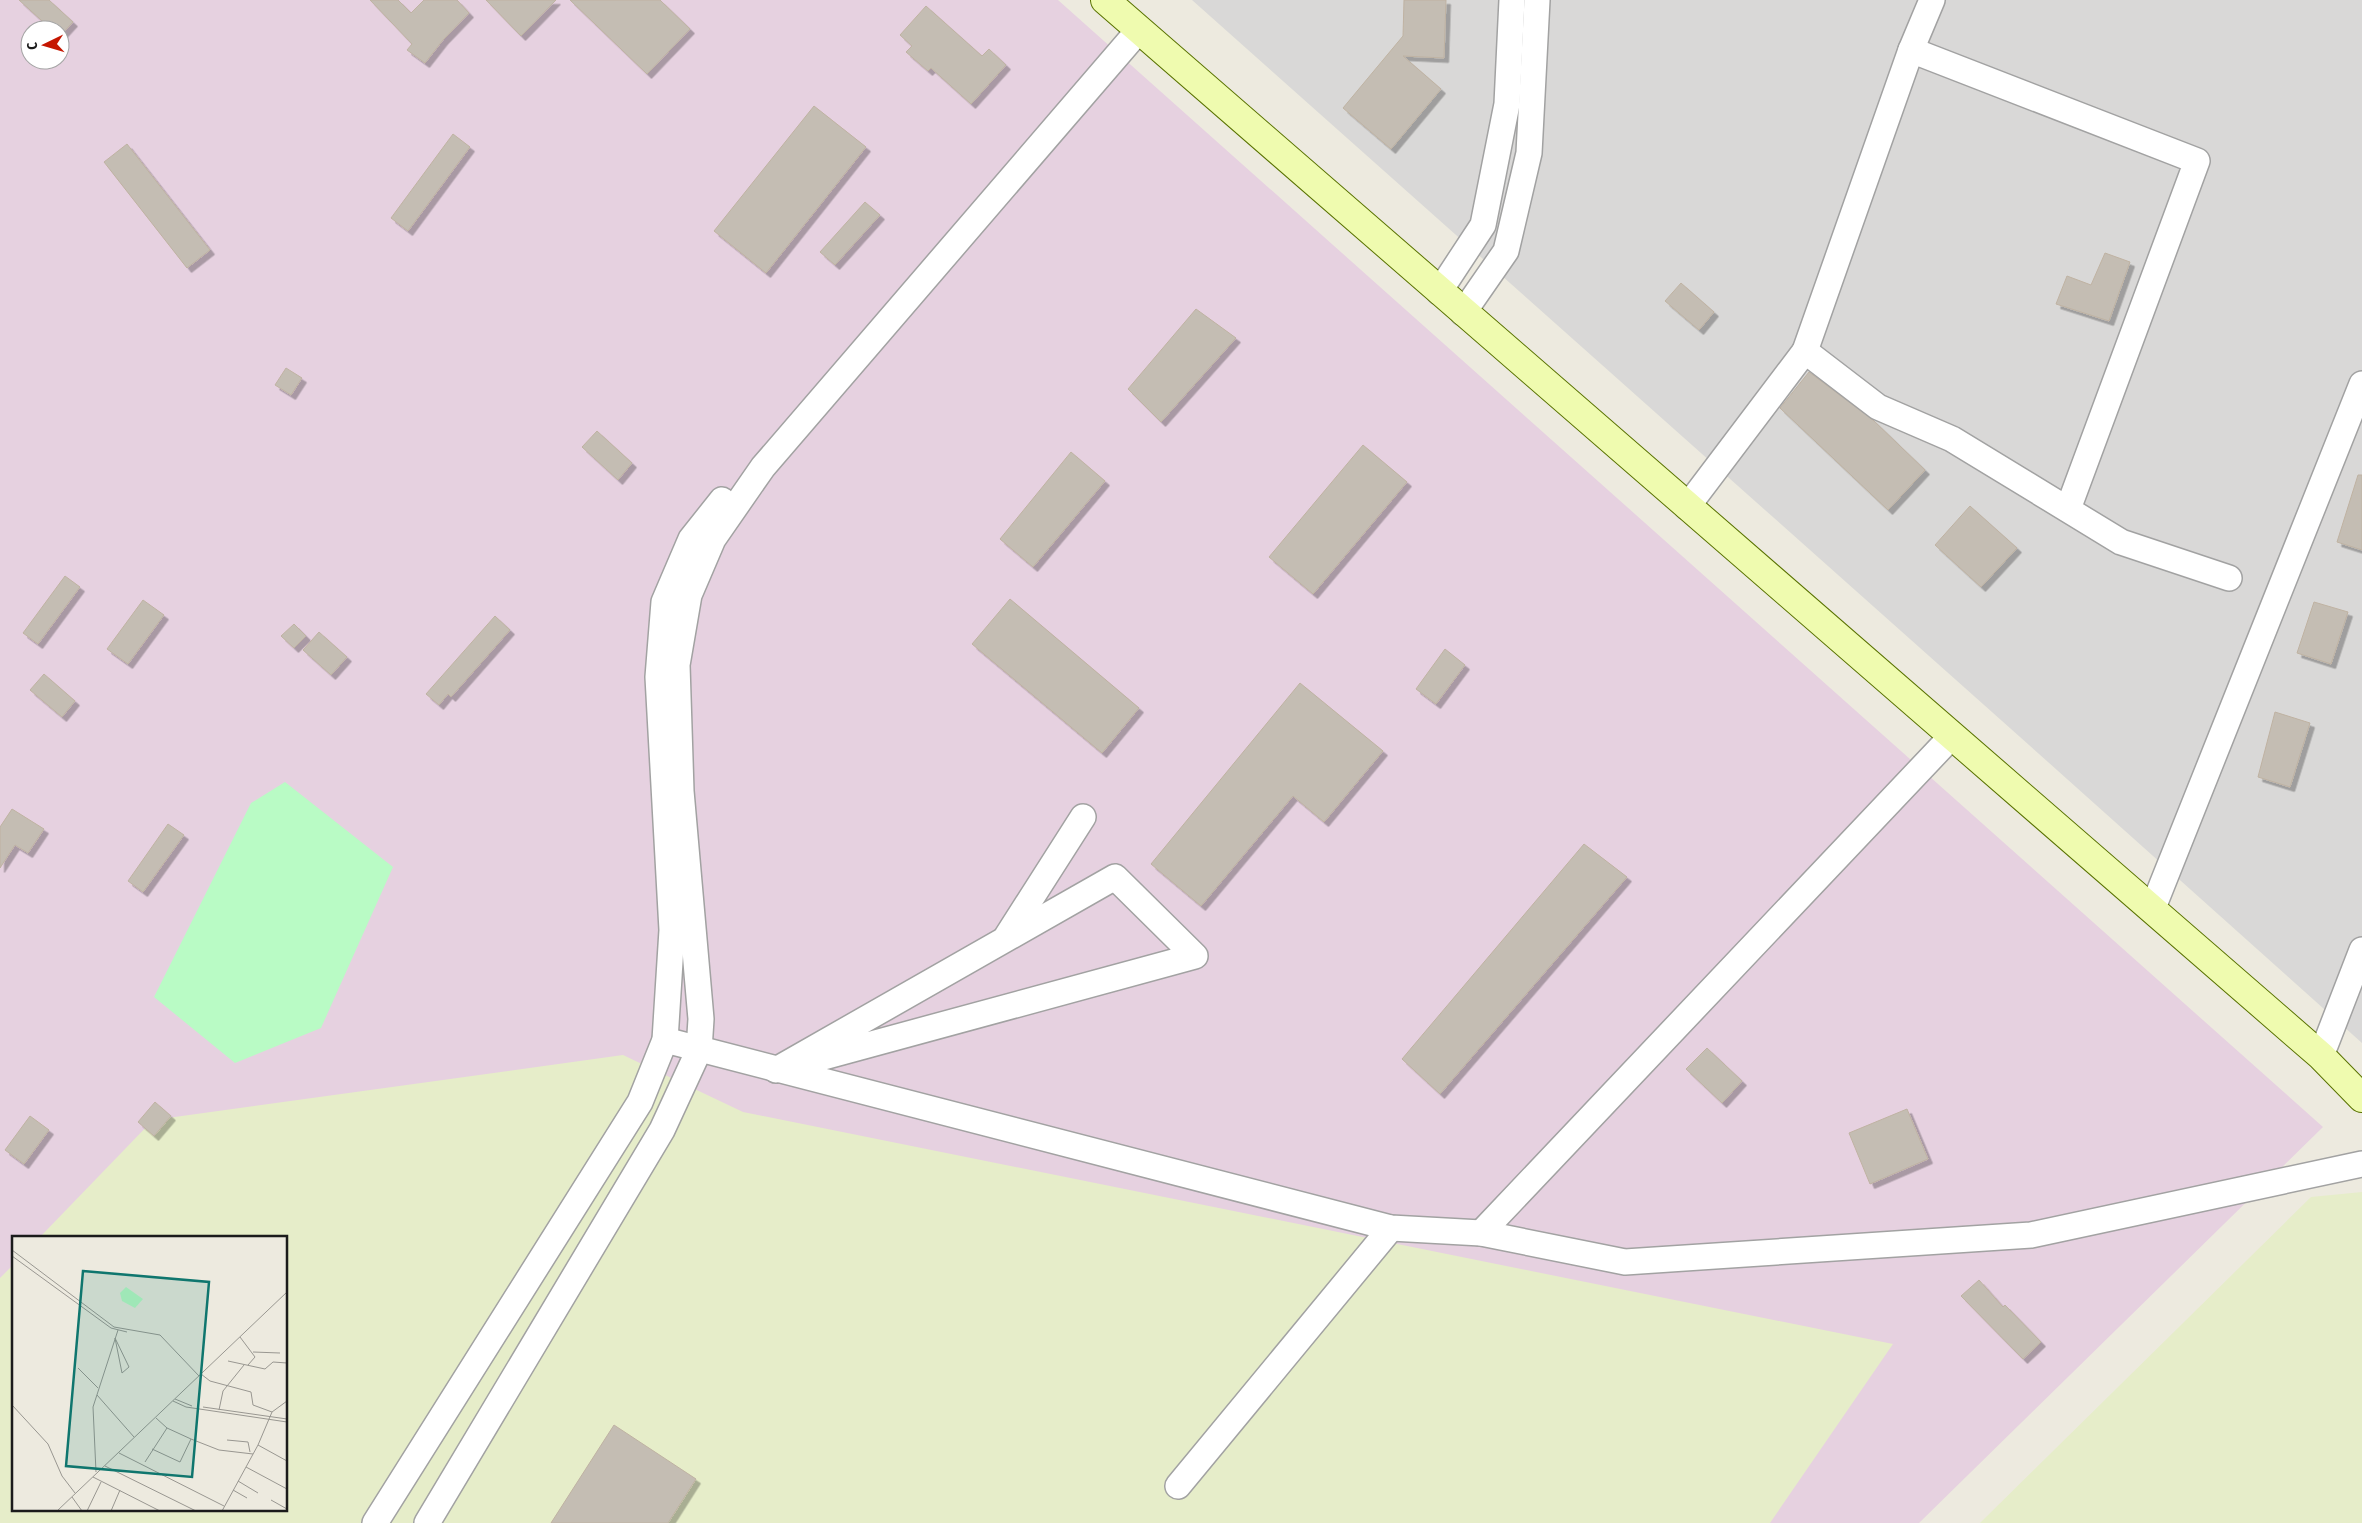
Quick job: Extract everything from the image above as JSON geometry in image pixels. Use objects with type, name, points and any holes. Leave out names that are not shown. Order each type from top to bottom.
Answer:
[{"type":"main road","points":[[1116,4],[1139,30],[1463,313],[2321,1056],[2362,1098]]},
{"type":"street","points":[[1439,292],[1483,225],[1507,104],[1512,0]]},
{"type":"street","points":[[1463,313],[1506,251],[1529,153],[1538,0]]},
{"type":"street","points":[[1687,507],[1805,351],[1911,50],[1932,0]]},
{"type":"street","points":[[427,1523],[662,1130],[698,1050],[701,1019],[681,791],[677,665],[689,595],[709,547],[763,467],[1139,30]]},
{"type":"street","points":[[1911,50],[2197,161],[2068,509]]},
{"type":"street","points":[[1805,351],[1878,407],[1952,439],[2121,542],[2228,578]]},
{"type":"street","points":[[2152,910],[2362,384]]},
{"type":"street","points":[[375,1523],[640,1102],[665,1040],[672,930],[658,677],[664,602],[691,539],[718,503],[763,467]]},
{"type":"street","points":[[1481,1234],[1952,736]]},
{"type":"street","points":[[1004,940],[1083,817]]},
{"type":"street","points":[[1115,877],[1195,956],[776,1070],[1115,877]]},
{"type":"street","points":[[2321,1056],[2362,950]]},
{"type":"street","points":[[665,1040],[1391,1228],[1481,1234],[1625,1262],[2031,1235],[2362,1164]]},
{"type":"street","points":[[1178,1486],[1391,1228]]},
{"type":"shaded area","points":[[0,0],[1058,0],[2323,1127],[1919,1523],[0,1523]]},
{"type":"shaded area","points":[[1192,0],[2362,0],[2362,1043],[2029,745]]},
{"type":"green space","points":[[285,782],[393,867],[321,1028],[235,1063],[154,997],[251,803]]},
{"type":"green space","points":[[623,1055],[743,1112],[1893,1344],[1770,1523],[0,1523],[0,1278],[12,1266],[12,1510],[288,1510],[288,1236],[41,1236],[153,1120]]},
{"type":"green space","points":[[2362,1192],[2362,1523],[1980,1523],[2311,1197]]},
{"type":"building","points":[[19,0],[49,0],[73,22],[70,25],[70,20],[41,20]]},
{"type":"building","points":[[370,0],[398,0],[411,13],[424,0],[457,0],[469,13],[443,40],[425,63],[407,50],[412,44]]},
{"type":"building","points":[[486,0],[556,0],[521,36]]},
{"type":"building","points":[[570,0],[660,0],[690,29],[647,74]]},
{"type":"building","points":[[1404,0],[1446,0],[1444,58],[1403,56],[1441,89],[1391,149],[1343,108],[1403,36]]},
{"type":"building","points":[[926,6],[982,56],[989,49],[1006,65],[971,104],[931,68],[928,71],[906,52],[912,46],[900,35]]},
{"type":"building","points":[[814,106],[866,147],[766,273],[714,231]]},
{"type":"building","points":[[453,134],[470,147],[408,231],[391,218]]},
{"type":"building","points":[[127,144],[210,250],[187,268],[104,162]]},
{"type":"building","points":[[865,202],[880,215],[835,265],[820,252]]},
{"type":"building","points":[[2105,253],[2130,262],[2109,321],[2056,304],[2067,276],[2091,285]]},
{"type":"building","points":[[1681,283],[1714,312],[1699,330],[1665,301]]},
{"type":"building","points":[[1196,309],[1236,338],[1161,422],[1128,389]]},
{"type":"building","points":[[286,368],[302,378],[291,395],[275,385]]},
{"type":"building","points":[[1809,372],[1873,420],[1925,470],[1888,510],[1780,408]]},
{"type":"building","points":[[597,431],[632,463],[618,480],[582,447]]},
{"type":"building","points":[[1363,445],[1407,482],[1313,594],[1269,557]]},
{"type":"building","points":[[1071,452],[1105,481],[1033,567],[1000,539]]},
{"type":"building","points":[[2358,475],[2362,475],[2362,550],[2337,542]]},
{"type":"building","points":[[1970,506],[2017,548],[1981,587],[1935,545]]},
{"type":"building","points":[[65,576],[80,587],[38,644],[23,633]]},
{"type":"building","points":[[1010,599],[1139,708],[1102,753],[972,644]]},
{"type":"building","points":[[143,600],[164,615],[128,664],[107,649]]},
{"type":"building","points":[[2314,602],[2348,612],[2331,664],[2297,653]]},
{"type":"building","points":[[495,616],[510,630],[451,697],[448,694],[439,705],[426,694]]},
{"type":"building","points":[[294,624],[306,636],[294,648],[281,636]]},
{"type":"building","points":[[319,632],[347,657],[331,675],[303,650]]},
{"type":"building","points":[[1445,649],[1465,665],[1436,704],[1416,689]]},
{"type":"building","points":[[44,674],[75,701],[62,717],[30,690]]},
{"type":"building","points":[[1300,683],[1383,751],[1324,822],[1293,796],[1201,906],[1151,864]]},
{"type":"building","points":[[2275,712],[2310,723],[2290,787],[2258,777]]},
{"type":"building","points":[[12,809],[44,829],[28,853],[15,845],[0,868],[0,827]]},
{"type":"building","points":[[168,824],[184,835],[143,892],[128,881]]},
{"type":"building","points":[[1584,844],[1627,877],[1440,1094],[1402,1059]]},
{"type":"building","points":[[1707,1048],[1742,1081],[1722,1103],[1686,1069]]},
{"type":"building","points":[[155,1102],[171,1116],[154,1136],[138,1122]]},
{"type":"building","points":[[1907,1109],[1928,1159],[1870,1184],[1849,1133]]},
{"type":"building","points":[[30,1116],[49,1130],[24,1164],[5,1150]]},
{"type":"building","points":[[1979,1280],[2003,1307],[2005,1305],[2041,1342],[2023,1359],[1961,1296]]},
{"type":"building","points":[[614,1425],[696,1479],[668,1523],[551,1523]]}]
